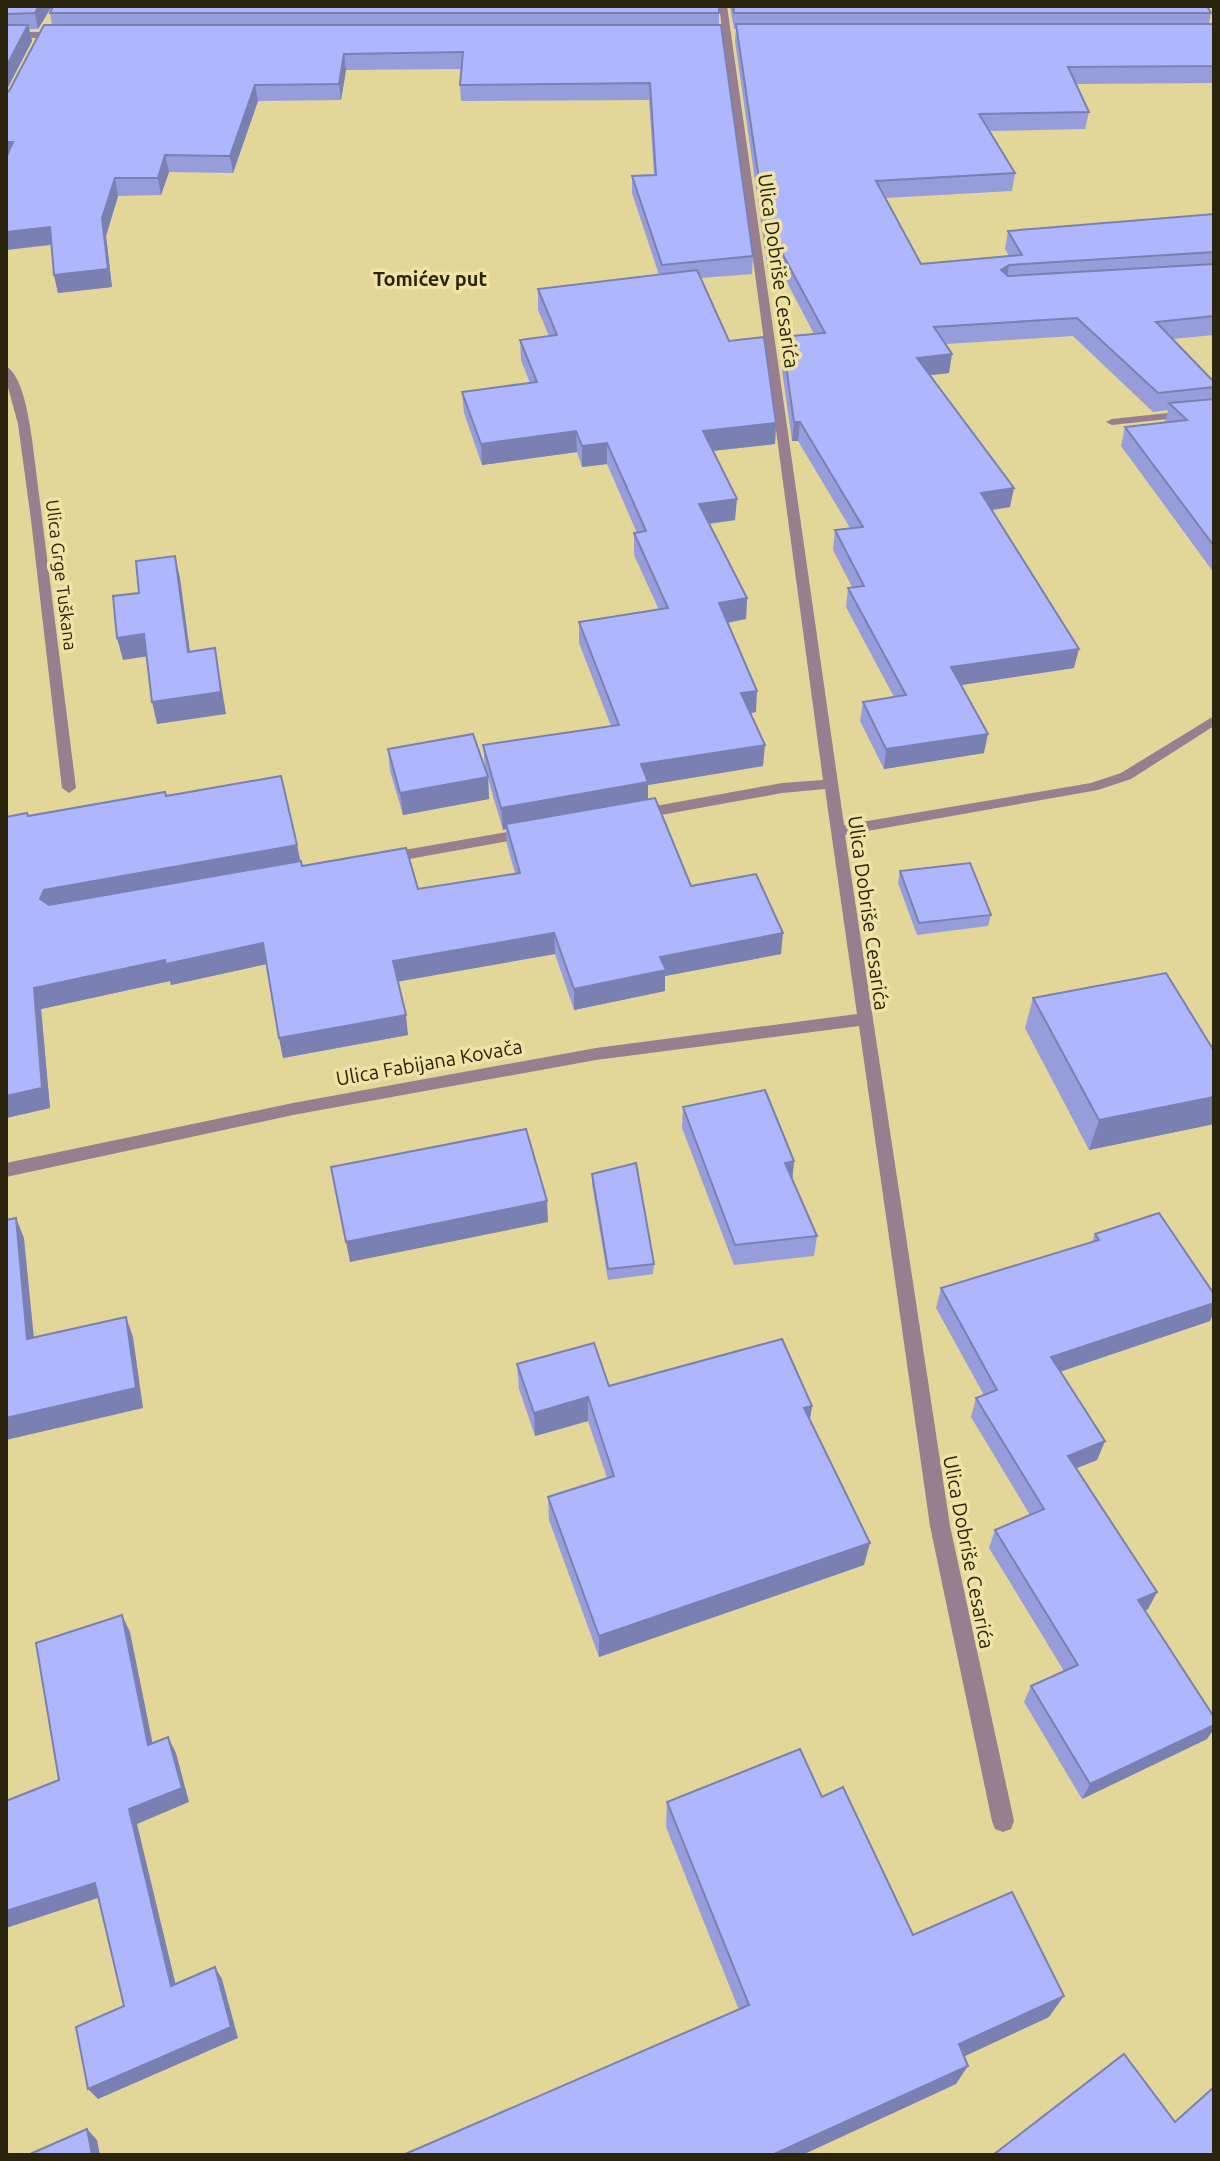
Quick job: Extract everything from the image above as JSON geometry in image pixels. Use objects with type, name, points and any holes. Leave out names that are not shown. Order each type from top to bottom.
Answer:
[{"type":"street","name":"Ulica Dobriše Cesarića","points":[[723,6],[864,1019],[940,1526],[1003,1821]]},
{"type":"street","points":[[38,47],[51,20]]},
{"type":"street","points":[[6,35],[75,35]]},
{"type":"street","name":"Ulica Grge Tuškana","points":[[6,369],[19,404],[40,537],[69,788]]},
{"type":"street","points":[[1112,422],[1214,411]]},
{"type":"street","points":[[838,831],[1093,787],[1139,769],[1214,720]]},
{"type":"street","points":[[626,816],[782,788],[831,784]]},
{"type":"street","points":[[378,859],[548,830]]},
{"type":"street","name":"Ulica Fabijana Kovača","points":[[6,1170],[293,1109],[596,1054],[864,1019]]},
{"type":"building","points":[[6,6],[39,6],[35,13],[6,14]]},
{"type":"building","points":[[53,6],[719,6],[719,13],[50,13]]},
{"type":"building","points":[[733,6],[1207,6],[1211,13],[734,13]]},
{"type":"building","points":[[736,24],[1214,24],[1214,66],[1068,67],[1089,112],[979,114],[1015,173],[876,181],[921,264],[1022,255],[1008,231],[1214,214],[1214,252],[1009,265],[1001,270],[1008,276],[1214,264],[1214,316],[1156,322],[1214,382],[1214,387],[1158,393],[1077,318],[934,327],[952,354],[917,358],[1014,488],[981,493],[1079,649],[951,667],[988,734],[886,749],[863,702],[906,695],[848,588],[864,586],[835,530],[863,527],[800,422],[794,422],[782,337],[825,333],[782,253],[770,254]]},
{"type":"building","points":[[6,25],[28,25],[6,67]]},
{"type":"building","points":[[44,25],[721,25],[753,256],[662,265],[632,176],[656,175],[650,83],[460,85],[463,52],[344,54],[339,84],[255,85],[230,156],[165,155],[158,178],[115,178],[102,218],[108,269],[54,275],[50,227],[6,232],[6,158],[13,142],[6,142],[6,93]]},
{"type":"building","points":[[697,270],[729,341],[764,337],[776,423],[703,431],[737,499],[699,504],[747,598],[719,603],[757,691],[741,693],[765,745],[641,764],[648,782],[501,808],[483,745],[619,725],[579,622],[668,608],[634,533],[646,531],[607,443],[582,446],[576,431],[481,444],[462,392],[537,382],[520,340],[557,335],[538,289]]},
{"type":"building","points":[[1214,399],[1214,546],[1125,427],[1187,420],[1169,403]]},
{"type":"building","points":[[175,556],[188,652],[215,648],[221,692],[152,702],[144,634],[117,638],[113,596],[139,593],[136,561]]},
{"type":"building","points":[[473,734],[488,777],[400,793],[388,749]]},
{"type":"building","points":[[281,776],[297,845],[44,890],[40,899],[49,905],[301,861],[302,866],[406,848],[418,889],[520,873],[506,824],[655,798],[691,886],[756,874],[783,933],[660,957],[666,970],[574,989],[554,933],[393,961],[406,1015],[279,1038],[263,943],[166,964],[165,960],[34,988],[42,1088],[6,1096],[6,817],[27,813],[28,816],[165,792],[166,796]]},
{"type":"building","points":[[970,863],[991,915],[919,923],[900,871]]},
{"type":"building","points":[[1166,973],[1214,1051],[1214,1097],[1099,1120],[1033,998]]},
{"type":"building","points":[[765,1090],[794,1161],[785,1163],[817,1236],[735,1245],[683,1107]]},
{"type":"building","points":[[526,1129],[547,1201],[346,1242],[331,1167]]},
{"type":"building","points":[[636,1163],[654,1264],[608,1269],[592,1174]]},
{"type":"building","points":[[1159,1213],[1214,1294],[1214,1303],[1051,1357],[1105,1441],[1068,1456],[1157,1592],[1138,1600],[1214,1717],[1214,1725],[1090,1784],[1031,1686],[1078,1665],[995,1530],[1044,1509],[976,1398],[997,1390],[941,1288],[1099,1240],[1095,1234]]},
{"type":"building","points":[[16,1218],[27,1339],[126,1317],[136,1388],[6,1418],[6,1220]]},
{"type":"building","points":[[782,1339],[812,1406],[804,1408],[870,1543],[599,1636],[548,1497],[614,1476],[588,1397],[534,1413],[517,1364],[594,1343],[609,1386]]},
{"type":"building","points":[[122,1615],[148,1745],[168,1737],[182,1788],[129,1809],[171,1986],[215,1967],[231,2027],[88,2089],[76,2027],[124,2006],[95,1883],[6,1911],[6,1801],[59,1780],[36,1643]]},
{"type":"building","points":[[800,1749],[822,1797],[843,1787],[913,1935],[1012,1892],[1064,1996],[959,2044],[968,2066],[772,2155],[403,2155],[749,2005],[667,1802]]},
{"type":"building","points":[[1124,2054],[1175,2122],[1214,2087],[1214,2155],[993,2155]]},
{"type":"building","points":[[87,2129],[92,2155],[28,2155]]},
{"type":"district","name":"Tomićev put","points":[[430,278]]}]
